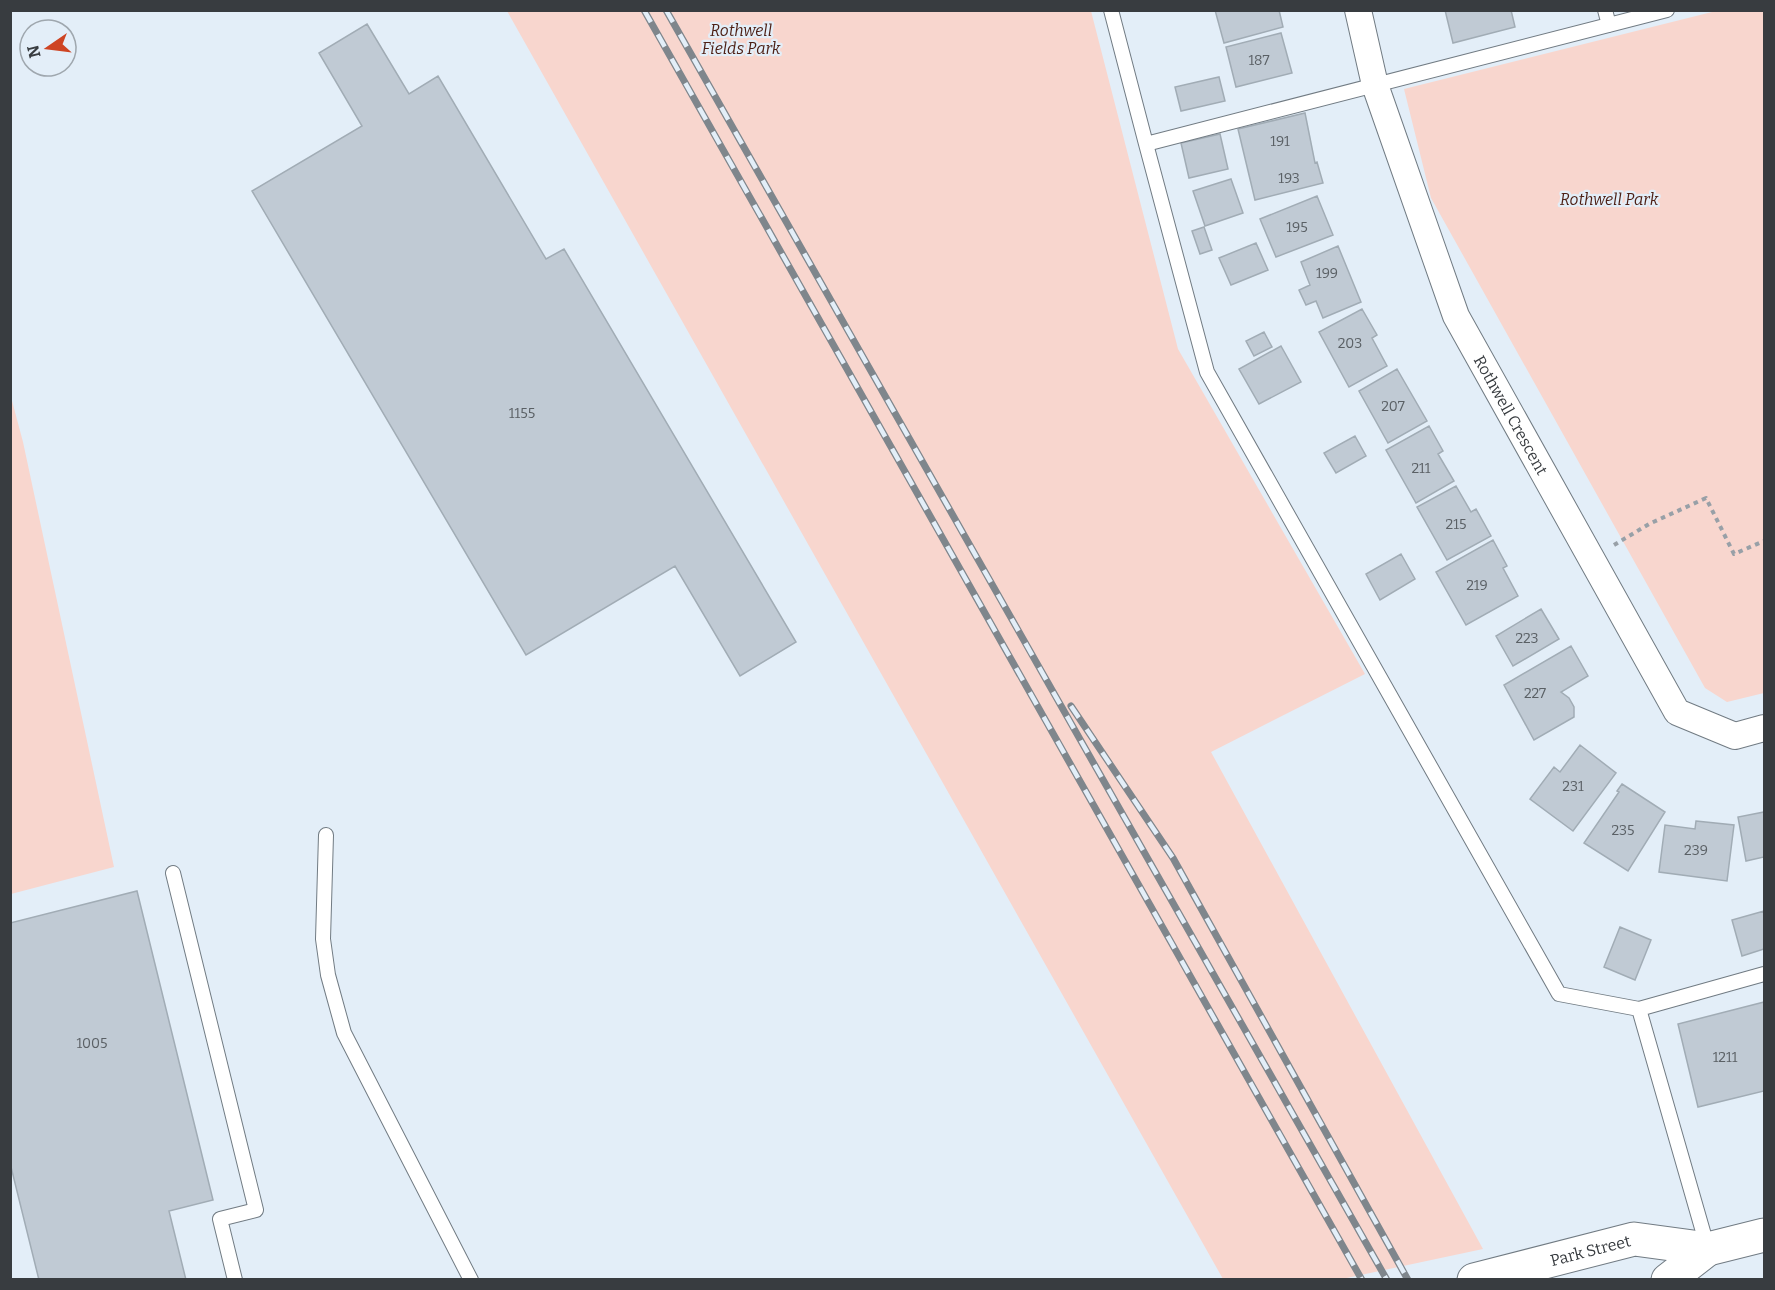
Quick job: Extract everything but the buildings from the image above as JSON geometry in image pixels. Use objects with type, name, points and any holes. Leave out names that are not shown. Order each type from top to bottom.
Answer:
[{"type":"main road","name":"Park Street","points":[[1474,1280],[1634,1239],[1708,1249],[1764,1234]]},
{"type":"main road","name":"Park Street","points":[[1668,1280],[1708,1249]]},
{"type":"street","name":"Rothwell Crescent","points":[[1358,10],[1376,86],[1456,316],[1677,712],[1735,736],[1764,728]]},
{"type":"lane","points":[[1111,10],[1207,372],[1559,994],[1639,1009],[1764,974]]},
{"type":"lane","points":[[1605,10],[1609,25]]},
{"type":"lane","points":[[1146,144],[1667,10]]},
{"type":"lane","points":[[326,834],[322,939],[328,975],[344,1033],[471,1280]]},
{"type":"lane","points":[[173,873],[256,1210],[220,1219],[235,1280]]},
{"type":"lane","points":[[1639,1009],[1708,1249]]},
{"type":"path","points":[[1592,559],[1649,524],[1706,498],[1734,554],[1764,541]]},
{"type":"green space","name":"Rothwell Park","points":[[1720,10],[1764,11],[1764,693],[1727,702],[1705,688],[1431,198],[1404,89]]},
{"type":"green space","name":"Rothwell Fields Park","points":[[507,11],[1091,11],[1178,349],[1365,674],[1211,752],[1483,1249],[1342,1279],[1223,1279]]},
{"type":"green space","points":[[11,397],[23,442],[114,867],[11,894]]},
{"type":"railway","points":[[644,10],[1362,1280]]},
{"type":"railway","points":[[666,10],[1387,1280]]},
{"type":"railway","points":[[1071,706],[1173,858],[1408,1280]]}]
